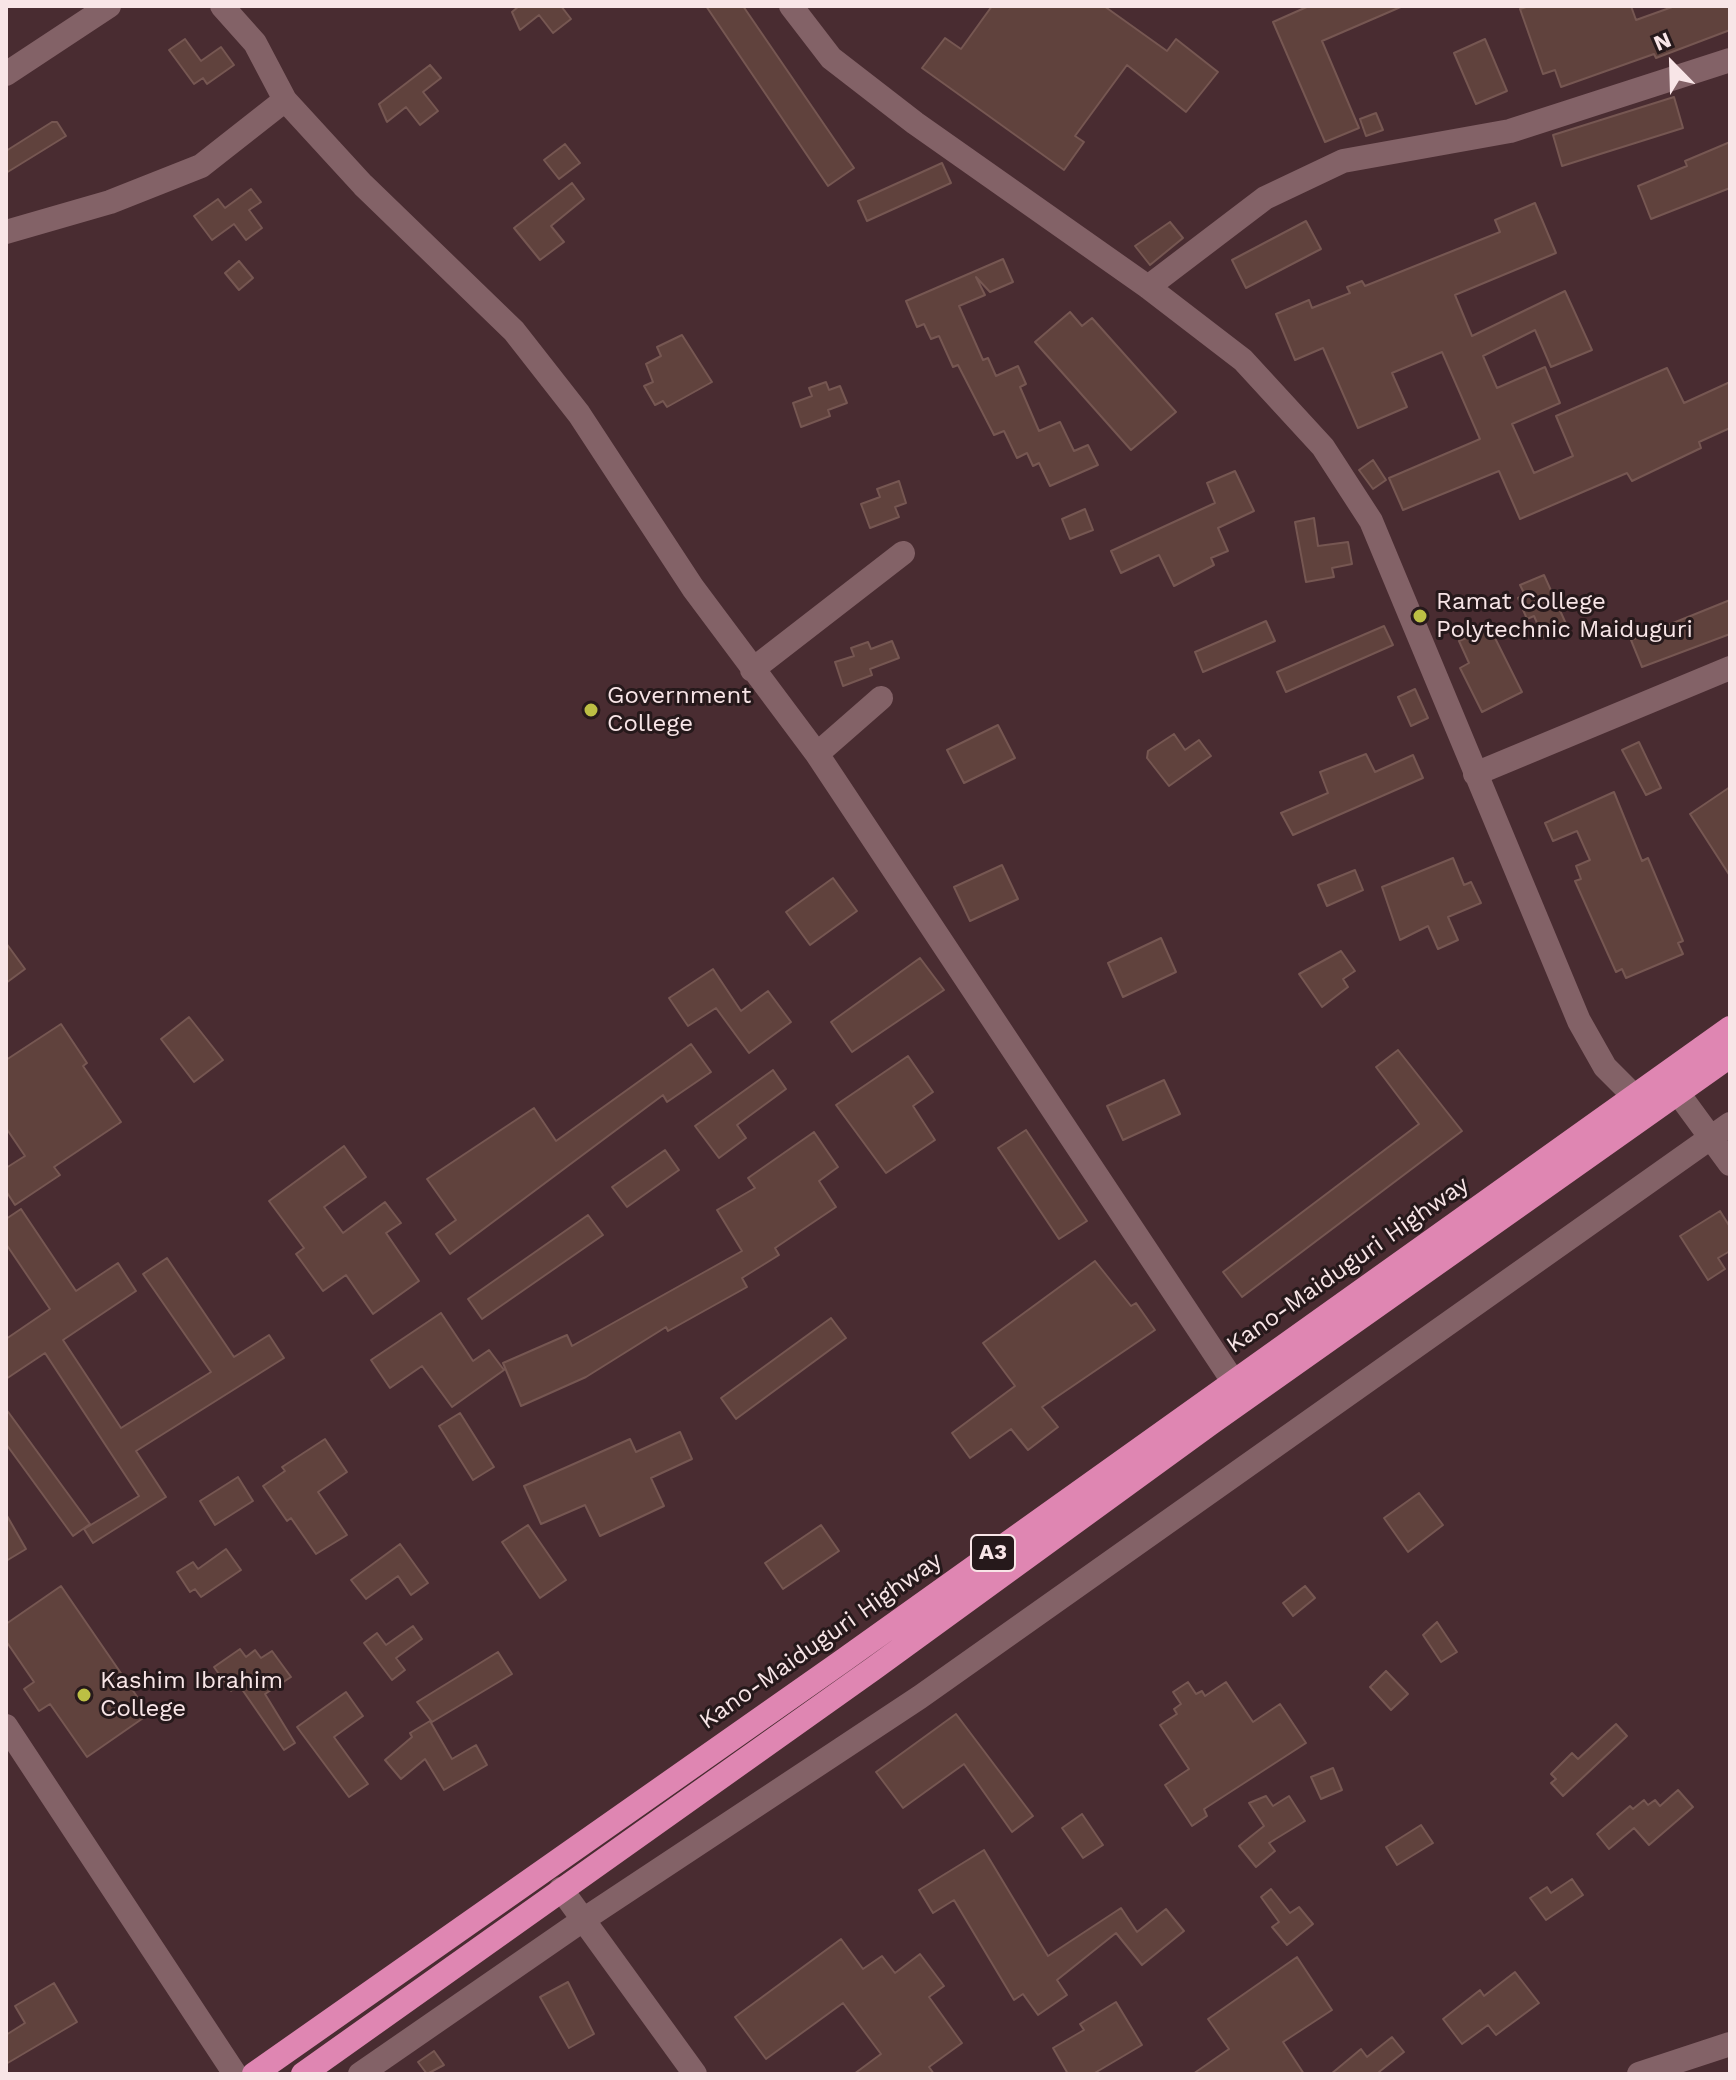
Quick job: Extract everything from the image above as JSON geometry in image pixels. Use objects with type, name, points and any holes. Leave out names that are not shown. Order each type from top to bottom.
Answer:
[{"type":"highway","name":"Kano-Maiduguri Highway","points":[[254,2074],[854,1653],[1730,1028]]},
{"type":"highway","name":"Kano-Maiduguri Highway","points":[[303,2074],[1223,1414],[1730,1056]]},
{"type":"street","points":[[6,74],[109,6]]},
{"type":"street","points":[[222,6],[255,43],[285,100],[363,185],[514,331],[579,414],[752,670],[817,754],[1233,1381]]},
{"type":"street","points":[[791,6],[831,58],[915,123],[1148,287],[1243,360],[1323,447],[1371,521],[1579,1021],[1605,1067],[1635,1097]]},
{"type":"street","points":[[1148,287],[1265,198],[1343,161],[1510,131],[1730,60]]},
{"type":"street","points":[[6,232],[110,202],[201,166],[285,100]]},
{"type":"street","points":[[752,670],[903,553]]},
{"type":"street","points":[[1475,774],[1730,668]]},
{"type":"street","points":[[817,754],[881,698]]},
{"type":"street","points":[[1678,1093],[1721,1131],[1730,1164]]},
{"type":"street","points":[[360,2074],[583,1920],[920,1697],[1721,1131]]},
{"type":"street","points":[[6,1726],[235,2074]]},
{"type":"street","points":[[561,1889],[695,2074]]},
{"type":"street","points":[[1639,2074],[1730,2044]]},
{"type":"building","points":[[519,6],[561,6],[571,19],[553,33],[539,15],[520,30],[512,12]]},
{"type":"building","points":[[706,6],[743,6],[854,168],[828,186]]},
{"type":"building","points":[[992,6],[1104,6],[1167,51],[1176,39],[1218,72],[1186,112],[1127,65],[1075,136],[1084,142],[1064,170],[922,68],[945,38],[961,49]]},
{"type":"building","points":[[1309,6],[1403,6],[1322,41],[1359,128],[1325,142],[1273,22]]},
{"type":"building","points":[[1529,6],[1631,6],[1636,20],[1675,6],[1730,6],[1730,30],[1656,58],[1654,54],[1561,87],[1555,70],[1543,74],[1520,9]]},
{"type":"building","points":[[185,39],[201,61],[221,47],[234,65],[207,84],[203,78],[194,84],[169,50]]},
{"type":"building","points":[[1485,39],[1507,91],[1476,104],[1454,53]]},
{"type":"building","points":[[430,65],[441,78],[423,92],[438,111],[420,125],[406,107],[387,122],[379,104]]},
{"type":"building","points":[[1674,97],[1683,128],[1562,166],[1553,135]]},
{"type":"building","points":[[1376,113],[1383,130],[1366,136],[1360,119]]},
{"type":"building","points":[[52,122],[57,122],[66,136],[6,173],[6,151]]},
{"type":"building","points":[[1730,142],[1730,188],[1651,219],[1638,186],[1687,166],[1685,161]]},
{"type":"building","points":[[565,144],[580,163],[559,179],[544,160]]},
{"type":"building","points":[[942,163],[951,183],[867,221],[858,201]]},
{"type":"building","points":[[572,183],[584,199],[551,226],[564,242],[540,260],[514,228]]},
{"type":"building","points":[[251,189],[261,202],[249,210],[262,228],[246,240],[234,224],[212,240],[194,216],[218,199],[225,208]]},
{"type":"building","points":[[1535,203],[1556,253],[1455,295],[1472,336],[1565,291],[1592,350],[1551,367],[1535,330],[1483,356],[1497,388],[1545,367],[1560,403],[1512,424],[1534,473],[1573,456],[1556,416],[1667,368],[1684,403],[1730,382],[1730,428],[1699,442],[1701,448],[1632,481],[1627,473],[1520,519],[1499,471],[1403,510],[1389,478],[1480,439],[1442,352],[1392,373],[1407,407],[1358,428],[1323,348],[1295,360],[1276,314],[1309,300],[1312,308],[1350,293],[1347,287],[1362,281],[1365,286],[1500,232],[1495,220]]},
{"type":"building","points":[[1306,221],[1321,249],[1246,288],[1232,260]]},
{"type":"building","points":[[1170,222],[1183,238],[1150,265],[1135,246]]},
{"type":"building","points":[[1003,259],[1013,282],[990,292],[976,277],[985,295],[959,306],[983,360],[988,358],[996,376],[1018,366],[1026,384],[1020,387],[1039,431],[1060,422],[1074,451],[1088,445],[1098,465],[1050,486],[1039,463],[1033,466],[1027,453],[1017,458],[1004,431],[994,435],[958,365],[953,367],[939,336],[931,339],[924,324],[917,327],[906,301]]},
{"type":"building","points":[[239,261],[253,278],[239,290],[225,273]]},
{"type":"building","points":[[1070,312],[1082,326],[1092,318],[1176,412],[1131,450],[1035,342]]},
{"type":"building","points":[[682,335],[712,382],[667,407],[663,401],[655,405],[644,386],[653,382],[646,364],[661,356],[657,347]]},
{"type":"building","points":[[826,382],[829,390],[840,386],[847,403],[828,410],[830,416],[801,427],[793,403],[812,396],[809,388]]},
{"type":"building","points":[[1373,460],[1386,480],[1373,489],[1359,470]]},
{"type":"building","points":[[1235,471],[1254,511],[1218,528],[1228,551],[1211,558],[1214,565],[1174,586],[1159,555],[1121,573],[1111,551],[1215,503],[1207,483]]},
{"type":"building","points":[[899,481],[906,503],[895,507],[899,517],[870,528],[861,504],[880,497],[877,489]]},
{"type":"building","points":[[1085,509],[1093,530],[1070,539],[1062,519]]},
{"type":"building","points":[[1314,518],[1318,546],[1348,542],[1352,564],[1332,568],[1334,577],[1306,582],[1295,522]]},
{"type":"building","points":[[1544,575],[1567,626],[1543,637],[1534,616],[1527,619],[1518,598],[1525,595],[1520,585]]},
{"type":"building","points":[[1730,600],[1730,634],[1642,667],[1631,640]]},
{"type":"building","points":[[1266,621],[1275,641],[1203,672],[1195,652]]},
{"type":"building","points":[[1384,626],[1393,645],[1286,692],[1277,672]]},
{"type":"building","points":[[1490,628],[1522,692],[1482,712],[1460,668],[1469,663],[1459,641]]},
{"type":"building","points":[[892,641],[899,658],[870,669],[872,675],[843,686],[835,662],[854,656],[851,648],[868,642],[871,649]]},
{"type":"building","points":[[1415,689],[1428,718],[1411,726],[1398,697]]},
{"type":"building","points":[[998,725],[1015,758],[964,783],[947,750]]},
{"type":"building","points":[[1174,734],[1185,750],[1199,740],[1211,756],[1169,786],[1147,758],[1148,751]]},
{"type":"building","points":[[1639,742],[1661,788],[1646,795],[1622,750]]},
{"type":"building","points":[[1366,754],[1375,772],[1413,755],[1423,778],[1293,835],[1281,813],[1328,793],[1320,772]]},
{"type":"building","points":[[1730,787],[1730,876],[1690,814]]},
{"type":"building","points":[[1614,792],[1642,861],[1648,858],[1683,941],[1678,943],[1683,954],[1626,978],[1622,969],[1616,972],[1575,881],[1581,879],[1576,866],[1590,860],[1577,831],[1553,841],[1545,823]]},
{"type":"building","points":[[1453,858],[1464,885],[1471,882],[1481,903],[1448,917],[1458,940],[1438,949],[1428,926],[1400,940],[1382,887]]},
{"type":"building","points":[[1002,865],[1018,899],[970,921],[954,887]]},
{"type":"building","points":[[1355,870],[1363,890],[1327,906],[1318,885]]},
{"type":"building","points":[[833,878],[857,911],[810,945],[786,912]]},
{"type":"building","points":[[1161,938],[1176,972],[1123,997],[1108,963]]},
{"type":"building","points":[[6,943],[25,969],[6,983]]},
{"type":"building","points":[[1341,951],[1355,971],[1343,979],[1348,987],[1322,1007],[1299,974]]},
{"type":"building","points":[[920,958],[944,990],[852,1052],[831,1022]]},
{"type":"building","points":[[713,969],[741,1011],[768,991],[791,1022],[749,1053],[716,1008],[688,1026],[669,998]]},
{"type":"building","points":[[189,1017],[223,1060],[194,1082],[161,1039]]},
{"type":"building","points":[[61,1024],[87,1063],[83,1066],[121,1122],[54,1167],[60,1175],[15,1205],[6,1191],[6,1168],[25,1156],[6,1128],[6,1060]]},
{"type":"building","points":[[691,1044],[711,1072],[667,1102],[663,1095],[450,1254],[436,1234],[456,1220],[427,1179],[534,1108],[556,1141]]},
{"type":"building","points":[[1398,1050],[1462,1131],[1242,1297],[1223,1272],[1419,1124],[1376,1067]]},
{"type":"building","points":[[908,1056],[933,1092],[913,1106],[935,1140],[886,1173],[836,1105]]},
{"type":"building","points":[[773,1070],[786,1089],[737,1125],[746,1138],[719,1158],[695,1126]]},
{"type":"building","points":[[1164,1080],[1180,1114],[1123,1140],[1107,1106]]},
{"type":"building","points":[[1026,1130],[1087,1221],[1059,1239],[998,1148]]},
{"type":"building","points":[[814,1132],[838,1167],[819,1181],[836,1207],[775,1248],[779,1255],[742,1278],[747,1287],[668,1331],[666,1327],[586,1377],[521,1406],[503,1363],[567,1335],[572,1346],[742,1251],[717,1210],[755,1188],[748,1178]]},
{"type":"building","points":[[344,1146],[366,1177],[324,1207],[343,1233],[385,1202],[401,1223],[386,1233],[419,1281],[373,1314],[346,1275],[323,1291],[296,1254],[304,1248],[269,1201]]},
{"type":"building","points":[[665,1150],[679,1170],[627,1207],[612,1187]]},
{"type":"building","points":[[21,1209],[76,1291],[118,1263],[136,1291],[63,1340],[121,1428],[211,1372],[143,1274],[167,1258],[234,1357],[269,1335],[284,1358],[136,1451],[166,1497],[93,1543],[84,1529],[139,1496],[45,1353],[6,1379],[6,1339],[50,1309],[6,1244],[6,1219]]},
{"type":"building","points":[[1720,1211],[1730,1227],[1730,1251],[1718,1258],[1725,1269],[1708,1280],[1680,1236]]},
{"type":"building","points":[[588,1215],[603,1235],[482,1319],[468,1299]]},
{"type":"building","points":[[1095,1261],[1131,1306],[1136,1303],[1155,1330],[1042,1407],[1058,1427],[1028,1450],[1011,1429],[970,1458],[952,1433],[1015,1386],[983,1343]]},
{"type":"building","points":[[441,1313],[473,1361],[489,1350],[504,1370],[452,1407],[422,1366],[390,1388],[371,1360]]},
{"type":"building","points":[[831,1318],[846,1338],[736,1419],[721,1398]]},
{"type":"building","points":[[6,1409],[90,1524],[73,1536],[6,1444]]},
{"type":"building","points":[[460,1413],[494,1467],[473,1480],[439,1426]]},
{"type":"building","points":[[680,1432],[692,1459],[651,1478],[664,1506],[600,1536],[585,1505],[541,1524],[524,1486],[630,1439],[636,1452]]},
{"type":"building","points":[[325,1439],[347,1472],[318,1492],[347,1535],[316,1554],[291,1518],[287,1521],[263,1486],[285,1471],[282,1467]]},
{"type":"building","points":[[238,1477],[253,1501],[215,1525],[200,1501]]},
{"type":"building","points":[[1419,1493],[1443,1525],[1408,1552],[1384,1518]]},
{"type":"building","points":[[6,1514],[26,1549],[6,1561]]},
{"type":"building","points":[[528,1525],[566,1580],[540,1598],[502,1542]]},
{"type":"building","points":[[821,1525],[839,1551],[783,1589],[765,1563]]},
{"type":"building","points":[[400,1544],[428,1583],[411,1595],[398,1576],[366,1599],[351,1580]]},
{"type":"building","points":[[226,1549],[241,1570],[201,1597],[195,1589],[190,1592],[177,1572],[193,1562],[198,1569]]},
{"type":"building","points":[[61,1586],[149,1714],[87,1757],[50,1704],[39,1711],[24,1689],[34,1682],[6,1641],[6,1624]]},
{"type":"building","points":[[1305,1586],[1315,1598],[1293,1616],[1283,1603]]},
{"type":"building","points":[[1437,1622],[1457,1652],[1441,1662],[1423,1635]]},
{"type":"building","points":[[413,1626],[422,1639],[396,1658],[405,1670],[392,1680],[364,1643],[377,1633],[386,1645]]},
{"type":"building","points":[[240,1649],[246,1657],[255,1650],[261,1658],[272,1651],[291,1677],[265,1694],[295,1743],[284,1750],[239,1685],[231,1691],[214,1667]]},
{"type":"building","points":[[498,1652],[512,1674],[432,1722],[417,1702]]},
{"type":"building","points":[[1386,1671],[1408,1694],[1391,1710],[1370,1687]]},
{"type":"building","points":[[1188,1682],[1196,1694],[1202,1691],[1205,1696],[1226,1682],[1253,1722],[1280,1704],[1306,1743],[1204,1809],[1207,1816],[1192,1826],[1165,1785],[1189,1769],[1160,1725],[1177,1714],[1174,1709],[1181,1704],[1173,1692]]},
{"type":"building","points":[[346,1692],[363,1716],[334,1737],[368,1784],[349,1797],[297,1727]]},
{"type":"building","points":[[956,1714],[1033,1816],[1012,1832],[964,1764],[903,1808],[876,1772]]},
{"type":"building","points":[[430,1721],[452,1759],[476,1745],[487,1765],[444,1790],[425,1759],[401,1779],[385,1760],[412,1737],[410,1733]]},
{"type":"building","points":[[1616,1724],[1627,1736],[1563,1796],[1551,1783],[1556,1779],[1551,1774],[1572,1753],[1578,1759]]},
{"type":"building","points":[[1333,1768],[1342,1790],[1321,1799],[1311,1777]]},
{"type":"building","points":[[1678,1790],[1693,1807],[1649,1845],[1634,1828],[1609,1849],[1597,1834],[1630,1806],[1633,1809],[1644,1800],[1648,1805],[1655,1800],[1660,1806]]},
{"type":"building","points":[[1266,1796],[1273,1806],[1289,1796],[1305,1821],[1269,1843],[1275,1851],[1256,1867],[1239,1846],[1264,1826],[1249,1803]]},
{"type":"building","points":[[1082,1814],[1103,1845],[1083,1858],[1062,1828]]},
{"type":"building","points":[[1421,1825],[1433,1843],[1397,1865],[1386,1847]]},
{"type":"building","points":[[984,1850],[1048,1956],[1121,1908],[1137,1932],[1166,1909],[1184,1931],[1142,1965],[1116,1933],[1057,1980],[1067,1995],[1038,2015],[1023,1994],[1014,2000],[954,1900],[933,1913],[919,1890]]},
{"type":"building","points":[[1572,1879],[1583,1895],[1546,1920],[1530,1898],[1547,1887],[1551,1893]]},
{"type":"building","points":[[1271,1889],[1290,1913],[1299,1907],[1313,1924],[1287,1945],[1272,1927],[1279,1922],[1261,1897]]},
{"type":"building","points":[[841,1939],[863,1969],[882,1956],[895,1973],[920,1954],[944,1986],[929,1997],[962,2043],[929,2067],[934,2074],[854,2074],[881,2054],[843,2003],[766,2059],[735,2017]]},
{"type":"building","points":[[1297,1957],[1332,2010],[1283,2042],[1304,2074],[1193,2074],[1229,2049],[1208,2019]]},
{"type":"building","points":[[1515,1972],[1539,2003],[1496,2035],[1488,2025],[1462,2044],[1443,2019],[1480,1990],[1484,1996]]},
{"type":"building","points":[[568,1982],[594,2034],[569,2048],[540,1997]]},
{"type":"building","points":[[54,1983],[77,2022],[6,2064],[6,2035],[25,2023],[15,2006]]},
{"type":"building","points":[[1116,2002],[1142,2045],[1093,2074],[1068,2074],[1053,2048],[1084,2030],[1080,2024]]},
{"type":"building","points":[[1392,2037],[1404,2052],[1379,2072],[1381,2074],[1331,2074],[1361,2049],[1367,2057]]},
{"type":"building","points":[[434,2051],[444,2065],[427,2074],[418,2062]]},
{"type":"place","name":"Ramat College Polytechnic Maiduguri","points":[[1420,616]]},
{"type":"place","name":"Government College","points":[[591,710]]},
{"type":"place","name":"Kashim Ibrahim College","points":[[84,1695]]}]
